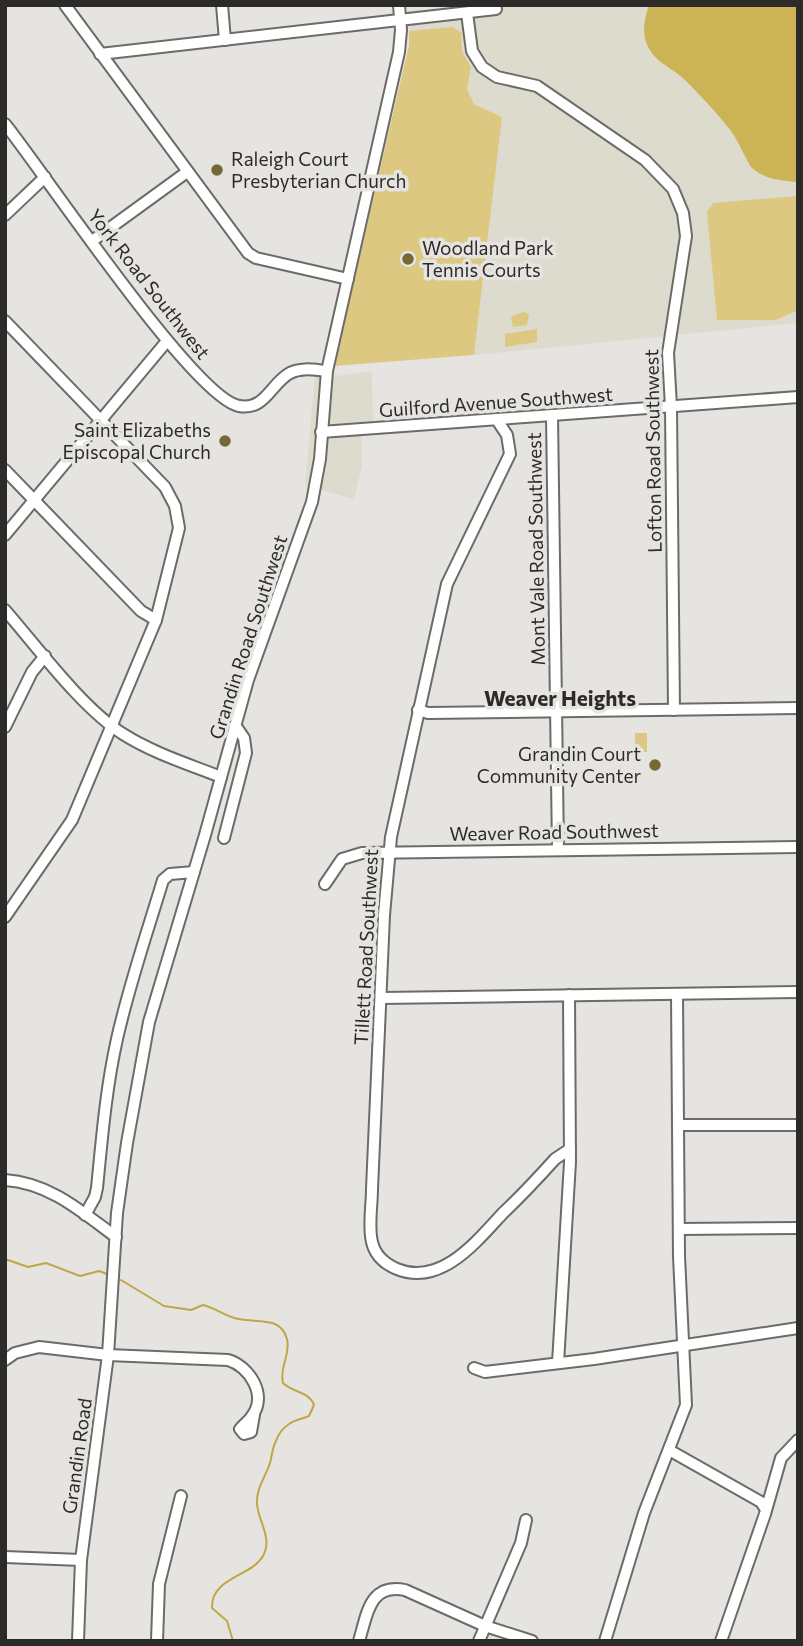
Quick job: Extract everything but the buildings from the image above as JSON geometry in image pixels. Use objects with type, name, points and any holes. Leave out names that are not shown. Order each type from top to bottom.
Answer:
[{"type":"street","points":[[65,5],[251,256],[348,279]]},
{"type":"street","points":[[222,5],[225,40]]},
{"type":"street","name":"Grandin Road Southwest","points":[[113,1277],[123,1168],[145,1043],[235,725],[312,502],[327,371],[399,52],[399,5]]},
{"type":"street","points":[[100,54],[496,9]]},
{"type":"street","name":"Lofton Road Southwest","points":[[467,12],[472,51],[488,72],[504,79],[537,86],[645,160],[668,182],[683,213],[686,236],[668,345],[674,710]]},
{"type":"street","name":"York Road Southwest","points":[[5,124],[167,341],[209,387],[225,400],[244,407],[257,404],[291,372],[308,369],[327,371]]},
{"type":"street","points":[[92,241],[187,172]]},
{"type":"street","points":[[5,215],[45,177]]},
{"type":"street","points":[[5,321],[170,494],[179,528],[156,620],[72,820],[5,917]]},
{"type":"street","points":[[5,535],[167,341]]},
{"type":"street","name":"Guilford Avenue Southwest","points":[[321,432],[798,397]]},
{"type":"street","name":"Mont Vale Road Southwest","points":[[552,415],[558,850]]},
{"type":"street","name":"Tillett Road Southwest","points":[[497,419],[507,435],[510,454],[447,584],[388,852],[371,1237],[376,1253],[388,1264],[401,1270],[417,1272],[439,1268],[458,1258],[555,1159],[570,1149]]},
{"type":"street","points":[[5,470],[141,611],[156,620]]},
{"type":"street","points":[[5,610],[90,706],[112,726],[138,743],[221,777]]},
{"type":"street","points":[[5,727],[32,672],[45,656]]},
{"type":"street","points":[[418,710],[428,713],[798,708]]},
{"type":"street","points":[[224,838],[246,753],[244,738],[235,725]]},
{"type":"street","name":"Weaver Road Southwest","points":[[325,884],[340,861],[348,856],[388,852],[798,848]]},
{"type":"street","points":[[85,1215],[97,1188],[116,1042],[163,880],[170,874],[194,872]]},
{"type":"street","points":[[381,998],[798,992]]},
{"type":"street","points":[[605,1641],[644,1513],[686,1405],[679,1229],[677,994]]},
{"type":"street","points":[[558,1363],[570,1149],[569,995]]},
{"type":"street","points":[[678,1125],[798,1125]]},
{"type":"street","points":[[5,1180],[29,1184],[52,1193],[116,1237]]},
{"type":"street","points":[[679,1229],[798,1228]]},
{"type":"street","name":"Grandin Road","points":[[78,1641],[80,1560],[108,1355],[113,1277]]},
{"type":"street","points":[[474,1368],[485,1372],[558,1363],[798,1328]]},
{"type":"street","points":[[5,1360],[15,1353],[39,1347],[108,1355],[234,1362],[247,1372],[256,1386],[254,1415]]},
{"type":"street","points":[[721,1641],[749,1563],[781,1458],[798,1440]]},
{"type":"street","points":[[669,1450],[761,1502],[765,1508]]},
{"type":"street","points":[[157,1641],[159,1584],[181,1496]]},
{"type":"street","points":[[479,1641],[521,1543],[526,1520]]},
{"type":"street","points":[[5,1557],[80,1560]]},
{"type":"street","points":[[359,1641],[371,1603],[382,1591],[390,1589],[405,1590],[485,1626],[532,1641]]},
{"type":"shaded area","points":[[454,5],[798,5],[798,323],[474,355],[502,117],[474,104],[467,89],[471,67],[462,51],[434,29],[409,31],[407,11],[451,8]]},
{"type":"shaded area","points":[[649,5],[798,5],[798,182],[768,177],[752,168],[734,135],[714,111],[684,79],[653,54],[644,33]]},
{"type":"shaded area","points":[[452,27],[461,32],[462,51],[471,67],[467,89],[474,104],[502,117],[474,355],[334,366],[409,45],[409,31]]},
{"type":"shaded area","points":[[798,196],[798,310],[776,320],[717,320],[707,212],[713,203]]},
{"type":"shaded area","points":[[523,312],[529,314],[527,325],[513,327],[511,317]]},
{"type":"shaded area","points":[[537,329],[537,342],[505,347],[505,334]]},
{"type":"shaded area","points":[[372,373],[373,421],[361,423],[362,465],[354,499],[305,486],[315,375],[336,376]]},
{"type":"shaded area","points":[[635,733],[647,733],[647,752],[635,752]]},
{"type":"waterway","points":[[5,1259],[28,1267],[46,1263],[80,1276],[99,1271],[107,1274]]},
{"type":"waterway","points":[[121,1280],[164,1306],[191,1310],[203,1305],[234,1318],[268,1322],[280,1327],[288,1345],[282,1371],[283,1383],[308,1397],[314,1405],[309,1416],[289,1424],[279,1434],[260,1487],[257,1504],[266,1536],[263,1556],[250,1569],[225,1583],[213,1598],[212,1608],[227,1621],[233,1641]]},
{"type":"place","name":"Raleigh Court Presbyterian Church","points":[[217,170]]},
{"type":"place","name":"Woodland Park Tennis Courts","points":[[408,259]]},
{"type":"place","name":"Saint Elizabeths Episcopal Church","points":[[225,441]]},
{"type":"place","name":"Grandin Court Community Center","points":[[655,765]]},
{"type":"district","name":"Weaver Heights","points":[[560,699]]}]
